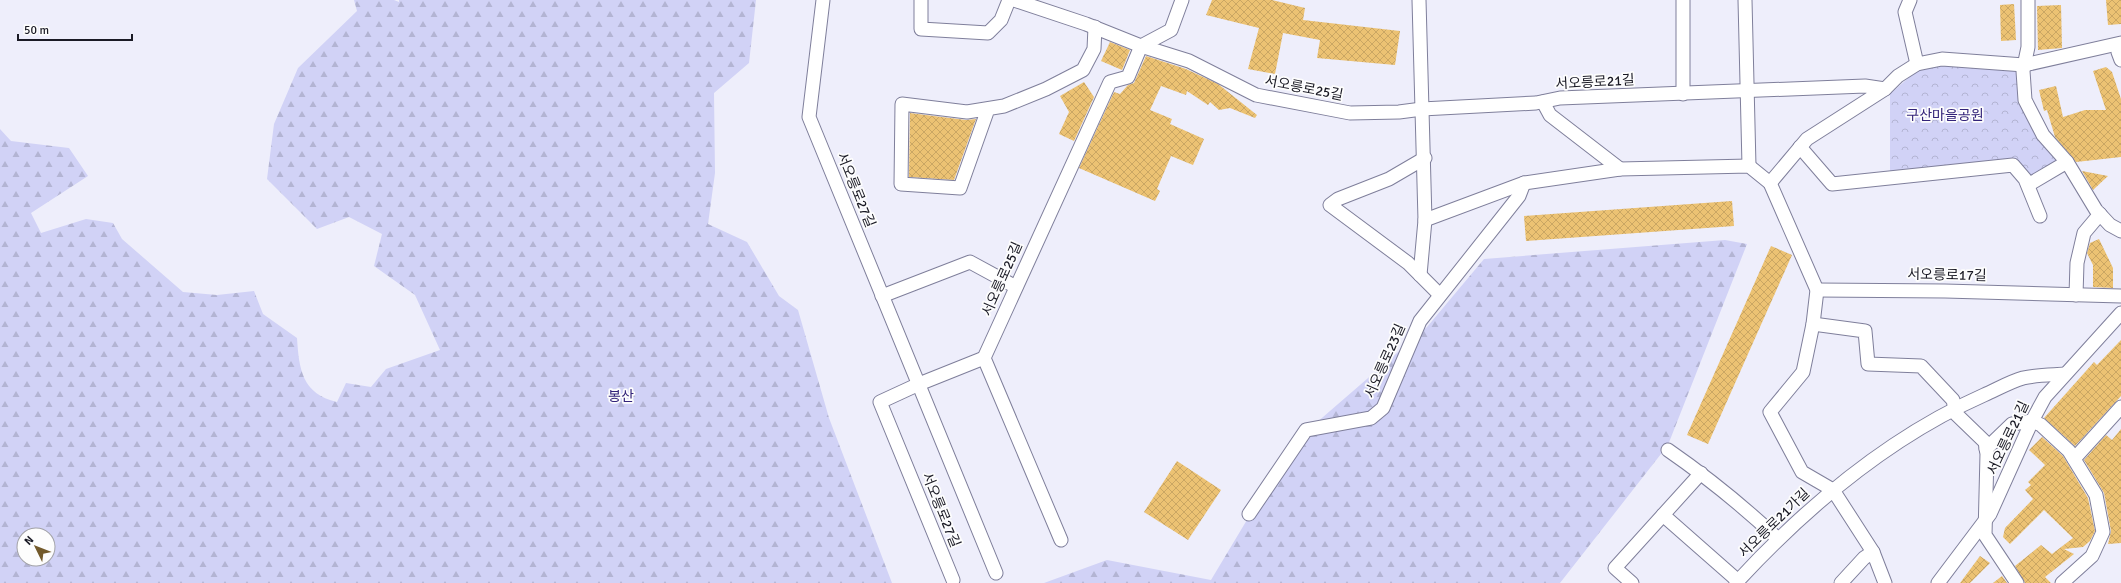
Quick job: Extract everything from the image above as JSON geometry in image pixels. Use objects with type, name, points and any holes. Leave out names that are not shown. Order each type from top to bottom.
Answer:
[{"type":"street","name":"서오릉로27길","points":[[823,0],[809,117],[996,573]]},
{"type":"street","points":[[921,0],[921,29],[988,33],[1001,20],[1008,0]]},
{"type":"street","points":[[1014,0],[1095,27],[1141,46],[1171,30],[1182,0]]},
{"type":"street","points":[[1419,0],[1426,220],[1420,275]]},
{"type":"street","points":[[1683,0],[1683,94]]},
{"type":"street","points":[[1745,0],[1749,166]]},
{"type":"street","points":[[1910,0],[1905,12],[1917,64]]},
{"type":"street","points":[[2028,0],[2028,47],[2024,65],[2025,100],[2043,135],[2067,162],[2100,214],[2110,225],[2121,232]]},
{"type":"street","points":[[988,109],[960,188],[901,184],[902,104],[967,112],[1004,106],[1046,89],[1083,70],[1094,49],[1095,27]]},
{"type":"street","points":[[1770,183],[1807,139],[1885,90],[1898,76],[1917,64],[1942,59],[2024,65],[2120,44],[2118,52],[2121,60]]},
{"type":"street","name":"서오릉로25길","points":[[984,358],[1110,82],[1128,77],[1141,46],[1189,61],[1256,95],[1350,113],[1399,112],[1422,109]]},
{"type":"street","name":"서오릉로21길","points":[[1422,109],[1543,102],[1560,98],[1865,86],[1885,90]]},
{"type":"street","points":[[1543,102],[1550,115],[1620,169]]},
{"type":"street","points":[[1800,148],[1832,184],[2013,165],[2025,179],[2040,216]]},
{"type":"street","points":[[1425,158],[1389,179],[1338,199],[1330,205],[1408,263],[1440,295]]},
{"type":"street","points":[[2028,185],[2067,162]]},
{"type":"street","points":[[1426,220],[1524,183],[1620,169],[1749,166],[1770,183],[1817,290],[1813,324],[1803,372],[1770,412],[1802,472],[1833,490],[1873,552],[1886,583]]},
{"type":"street","name":"서오릉로23길","points":[[1249,514],[1306,430],[1371,418],[1383,408],[1420,321],[1519,196],[1524,183]]},
{"type":"street","points":[[2076,295],[2077,263],[2084,233],[2100,214]]},
{"type":"street","points":[[882,296],[970,262],[1016,287]]},
{"type":"street","name":"서오릉로17길","points":[[1817,290],[1945,291],[2121,296]]},
{"type":"street","points":[[1833,490],[1894,446],[1955,408],[2022,378],[2065,374],[2121,313]]},
{"type":"street","name":"서오릉로21길","points":[[1813,324],[1864,331],[1868,364],[1921,366],[1953,400],[1956,414],[1985,442],[1986,519]]},
{"type":"street","points":[[919,384],[984,358],[1060,540]]},
{"type":"street","name":"서오릉로21길","points":[[1938,583],[1986,519],[2020,451],[2032,421],[2045,397],[2065,374]]},
{"type":"street","name":"서오릉로27길","points":[[919,384],[880,402],[953,580]]},
{"type":"street","points":[[2074,459],[2121,408]]},
{"type":"street","points":[[1986,449],[2012,424],[2032,421],[2040,425],[2069,451],[2096,495],[2103,532],[2092,556],[2062,583]]},
{"type":"street","points":[[1668,450],[1701,473],[1750,512],[1778,539]]},
{"type":"street","points":[[1632,583],[1615,568],[1701,473]]},
{"type":"street","name":"서오릉로21가길","points":[[1663,516],[1737,582],[1778,539],[1833,490]]},
{"type":"street","points":[[1986,519],[1985,535],[2017,583]]},
{"type":"street","points":[[1841,583],[1864,558],[1873,552]]},
{"type":"green space","name":"봉산","points":[[354,0],[394,0],[399,2],[399,0],[756,0],[749,63],[714,93],[715,173],[708,224],[747,242],[779,296],[798,310],[829,418],[892,583],[0,583],[0,129],[11,141],[69,148],[88,176],[31,213],[41,233],[86,219],[113,223],[122,239],[183,292],[217,295],[254,291],[263,314],[297,338],[299,360],[305,379],[316,393],[325,398],[337,402],[346,383],[371,387],[386,369],[440,350],[415,295],[374,266],[382,234],[349,217],[317,229],[267,179],[274,124],[298,68],[357,11]]},
{"type":"green space","name":"구산마을공원","points":[[1939,63],[2021,69],[2025,100],[2059,161],[2029,180],[2014,161],[1890,173],[1890,94],[1921,67]]},
{"type":"green space","points":[[1725,240],[1747,244],[1668,445],[1560,583],[1044,583],[1107,560],[1211,580],[1293,443],[1427,327],[1484,259]]},
{"type":"building","points":[[1212,0],[1272,0],[1305,8],[1303,20],[1400,31],[1395,65],[1317,58],[1320,40],[1283,33],[1275,74],[1248,69],[1259,28],[1206,15]]},
{"type":"building","points":[[2106,0],[2121,0],[2121,24],[2108,25]]},
{"type":"building","points":[[2014,4],[2016,40],[2001,41],[2000,5]]},
{"type":"building","points":[[2061,5],[2062,48],[2038,50],[2037,6]]},
{"type":"building","points":[[1110,42],[1130,50],[1122,70],[1101,61]]},
{"type":"building","points":[[1146,56],[1186,69],[1218,84],[1257,115],[1255,118],[1230,108],[1219,110],[1210,102],[1208,105],[1187,91],[1186,95],[1161,86],[1150,110],[1172,119],[1170,124],[1204,139],[1193,165],[1171,156],[1157,189],[1160,191],[1155,201],[1079,168],[1114,92],[1120,94],[1128,85],[1134,83]]},
{"type":"building","points":[[2106,67],[2112,72],[2121,99],[2121,157],[2076,162],[2055,137],[2047,110],[2044,111],[2039,90],[2056,86],[2063,117],[2085,110],[2106,110],[2093,71]]},
{"type":"building","points":[[1084,82],[1094,97],[1074,141],[1059,134],[1069,112],[1060,96]]},
{"type":"building","points":[[910,113],[966,120],[976,119],[954,180],[909,177]]},
{"type":"building","points":[[2082,171],[2108,176],[2093,190]]},
{"type":"building","points":[[1732,201],[1734,226],[1526,241],[1524,216]]},
{"type":"building","points":[[2099,239],[2113,268],[2113,288],[2093,287],[2093,265],[2087,253],[2090,243]]},
{"type":"building","points":[[1771,246],[1792,255],[1708,444],[1687,435]]},
{"type":"building","points":[[2121,340],[2121,396],[2075,446],[2044,418],[2094,362],[2097,365]]},
{"type":"building","points":[[2121,429],[2121,543],[2108,544],[2111,531],[2104,493],[2084,460],[2106,435],[2112,440]]},
{"type":"building","points":[[2042,437],[2063,456],[2088,498],[2095,531],[2090,541],[2083,547],[2064,549],[2074,554],[2045,577],[2051,583],[2025,583],[2015,566],[2041,545],[2052,554],[2073,538],[2044,510],[2010,544],[2003,537],[2005,528],[2033,499],[2025,490],[2031,485],[2028,482],[2045,465],[2029,450]]},
{"type":"building","points":[[1177,461],[1221,490],[1188,540],[1144,512]]},
{"type":"building","points":[[1980,556],[1990,563],[1970,583],[1960,583]]},
{"type":"building","points":[[2002,576],[2007,583],[1993,583]]}]
